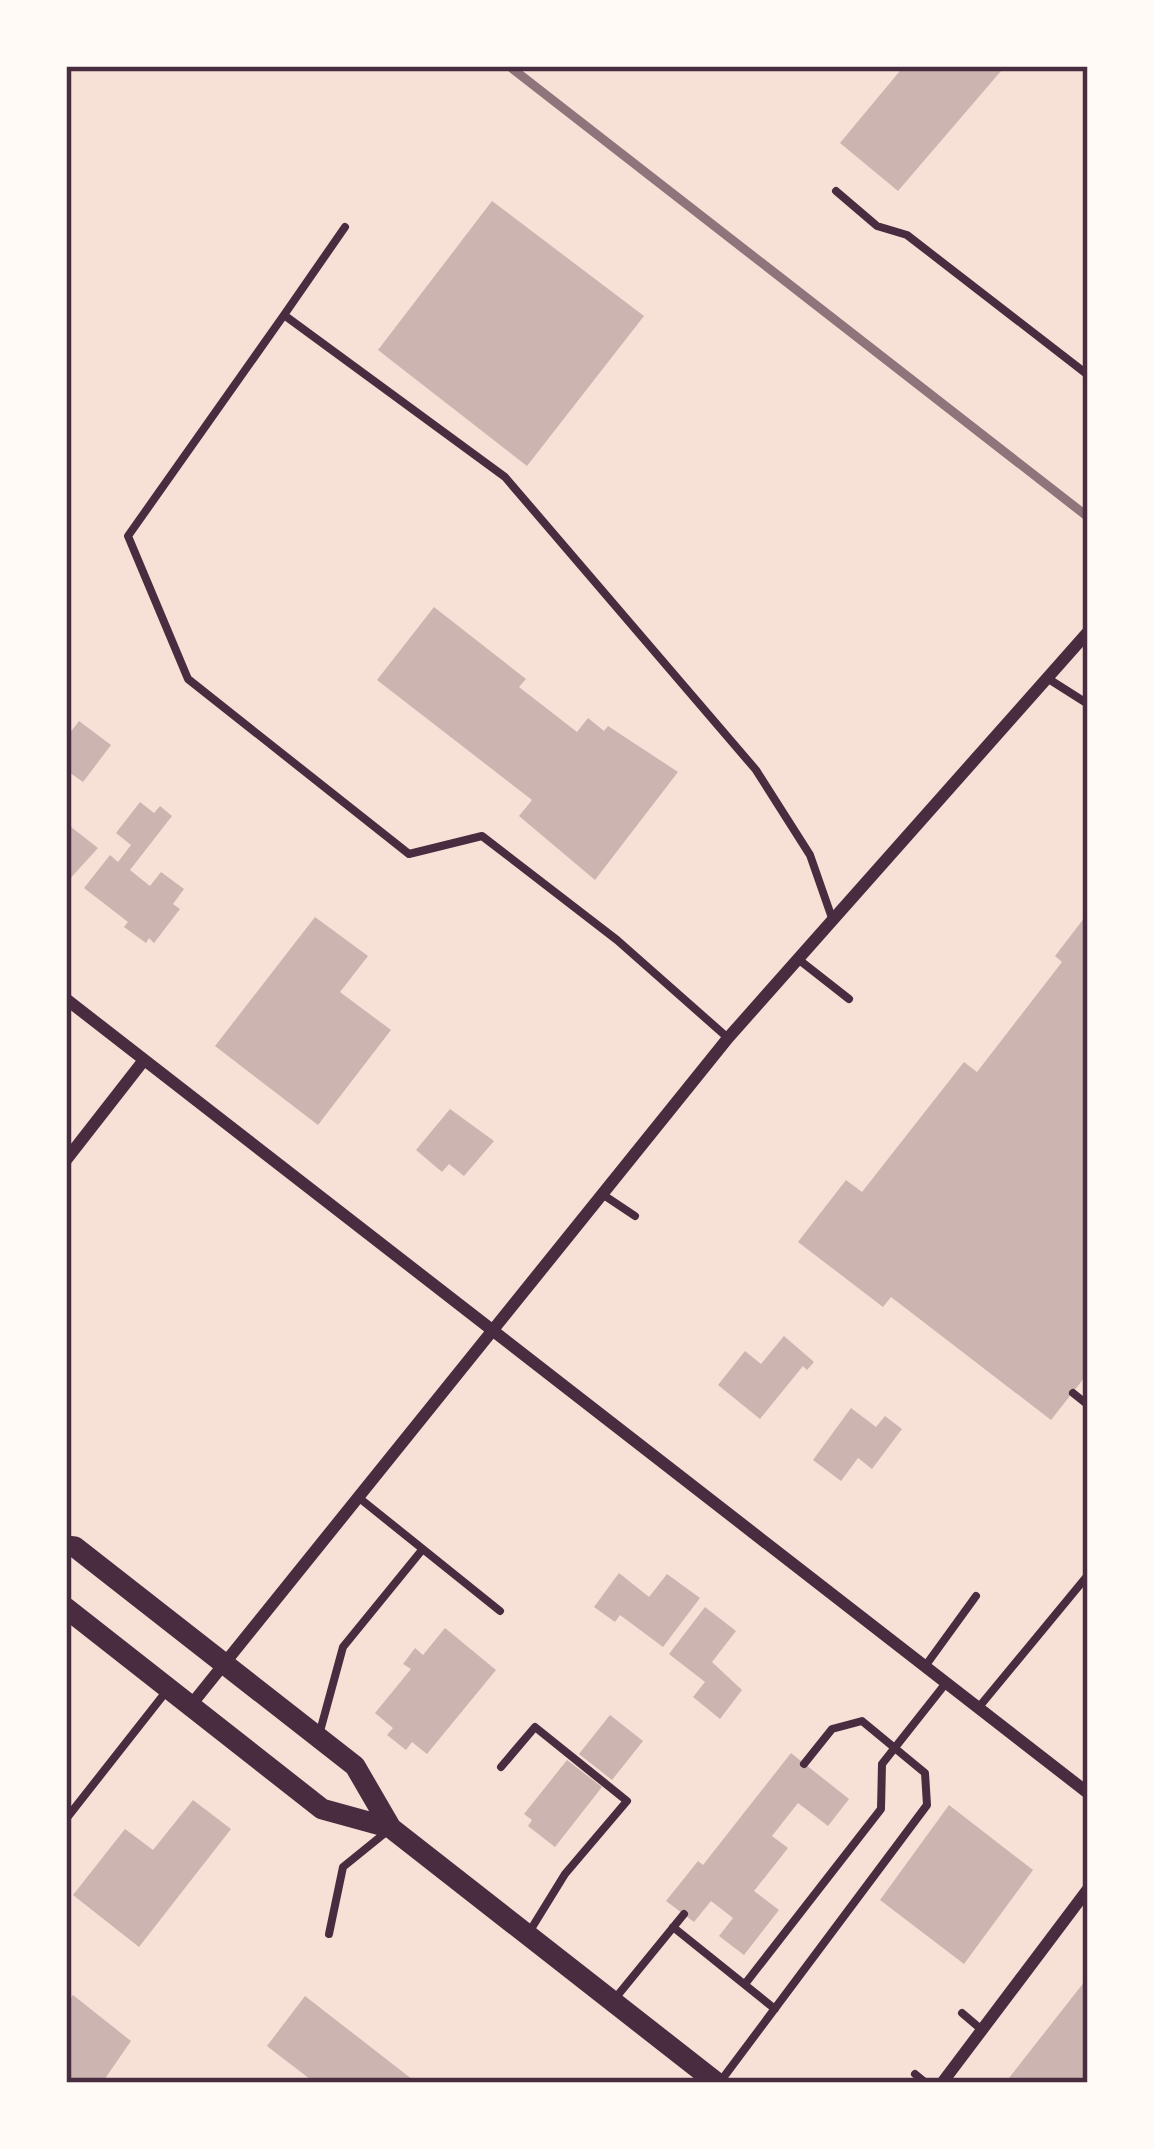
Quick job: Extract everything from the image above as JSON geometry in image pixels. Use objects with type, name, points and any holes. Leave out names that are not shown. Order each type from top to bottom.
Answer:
[{"type":"main road","points":[[66,1546],[76,1546],[355,1766],[391,1828],[718,2083]]},
{"type":"main road","points":[[66,1608],[322,1809],[391,1828]]},
{"type":"street","points":[[191,1705],[728,1038],[1088,632]]},
{"type":"street","points":[[66,999],[1088,1793]]},
{"type":"street","points":[[66,1160],[144,1060]]},
{"type":"street","points":[[942,2083],[1088,1889]]},
{"type":"lane","points":[[836,191],[877,226],[907,235],[1088,375]]},
{"type":"lane","points":[[345,227],[128,536],[188,679],[409,854],[482,836],[617,940],[728,1038]]},
{"type":"lane","points":[[284,315],[505,477],[756,770],[810,855],[832,918]]},
{"type":"lane","points":[[1047,678],[1088,704]]},
{"type":"lane","points":[[797,958],[849,999]]},
{"type":"lane","points":[[601,1193],[635,1216]]},
{"type":"lane","points":[[1073,1393],[1088,1405]]},
{"type":"lane","points":[[356,1496],[500,1611]]},
{"type":"lane","points":[[318,1737],[343,1647],[422,1550]]},
{"type":"lane","points":[[978,1708],[1088,1575]]},
{"type":"lane","points":[[925,1666],[976,1596]]},
{"type":"lane","points":[[745,1984],[881,1810],[882,1764],[946,1683]]},
{"type":"lane","points":[[66,1819],[169,1688]]},
{"type":"lane","points":[[718,2083],[927,1805],[926,1773],[862,1721],[832,1730],[804,1764]]},
{"type":"lane","points":[[501,1767],[535,1726],[628,1801],[566,1874],[527,1935]]},
{"type":"lane","points":[[328,1934],[343,1867],[391,1828]]},
{"type":"lane","points":[[613,2001],[684,1914]]},
{"type":"lane","points":[[674,1927],[775,2008]]},
{"type":"lane","points":[[962,2013],[982,2030]]},
{"type":"lane","points":[[915,2074],[926,2083]]},
{"type":"building","points":[[904,66],[995,66],[1001,71],[898,191],[840,143]]},
{"type":"building","points":[[492,201],[644,316],[527,466],[378,350]]},
{"type":"building","points":[[434,607],[526,679],[519,687],[577,732],[588,718],[678,772],[595,880],[519,816],[532,800],[377,680]]},
{"type":"building","points":[[79,721],[111,745],[83,782],[66,770],[66,738]]},
{"type":"building","points":[[140,802],[154,813],[160,806],[172,816],[130,870],[150,886],[161,872],[184,889],[173,904],[180,909],[154,943],[149,938],[146,943],[124,927],[128,922],[84,888],[110,855],[118,862],[131,845],[116,833]]},
{"type":"building","points":[[66,823],[98,848],[66,883]]},
{"type":"building","points":[[1088,913],[1088,1373],[1051,1420],[891,1297],[883,1307],[798,1242],[846,1180],[862,1192],[964,1062],[977,1072],[1062,962],[1055,956]]},
{"type":"building","points":[[315,917],[368,956],[340,992],[391,1030],[318,1125],[215,1046]]},
{"type":"building","points":[[450,1109],[494,1141],[464,1176],[449,1164],[442,1172],[416,1150]]},
{"type":"building","points":[[784,1336],[814,1362],[807,1370],[803,1366],[760,1419],[718,1385],[745,1351],[761,1364]]},
{"type":"building","points":[[851,1408],[876,1427],[885,1416],[902,1429],[872,1469],[858,1458],[841,1481],[813,1460]]},
{"type":"building","points":[[619,1573],[649,1597],[667,1574],[700,1598],[663,1647],[620,1615],[615,1622],[594,1607]]},
{"type":"building","points":[[705,1607],[736,1631],[712,1662],[742,1690],[720,1719],[693,1697],[705,1682],[669,1654]]},
{"type":"building","points":[[445,1628],[496,1670],[427,1754],[412,1742],[406,1750],[387,1735],[393,1728],[375,1713],[411,1669],[403,1664],[415,1648],[423,1655]]},
{"type":"building","points":[[610,1715],[643,1741],[612,1780],[579,1754]]},
{"type":"building","points":[[791,1753],[849,1799],[828,1826],[798,1803],[772,1836],[788,1848],[754,1891],[779,1910],[744,1955],[719,1936],[733,1918],[711,1901],[694,1922],[666,1901],[698,1861],[703,1865]]},
{"type":"building","points":[[567,1760],[602,1787],[555,1847],[528,1826],[532,1820],[524,1814]]},
{"type":"building","points":[[193,1800],[231,1829],[139,1947],[73,1895],[125,1829],[153,1850]]},
{"type":"building","points":[[949,1805],[1033,1870],[964,1964],[880,1900]]},
{"type":"building","points":[[1085,1981],[1088,2083],[1005,2083]]},
{"type":"building","points":[[73,1995],[131,2041],[102,2083],[66,2083],[66,2004]]},
{"type":"building","points":[[305,1996],[417,2083],[315,2083],[267,2046]]},
{"type":"railway","points":[[509,66],[1088,517]]}]
